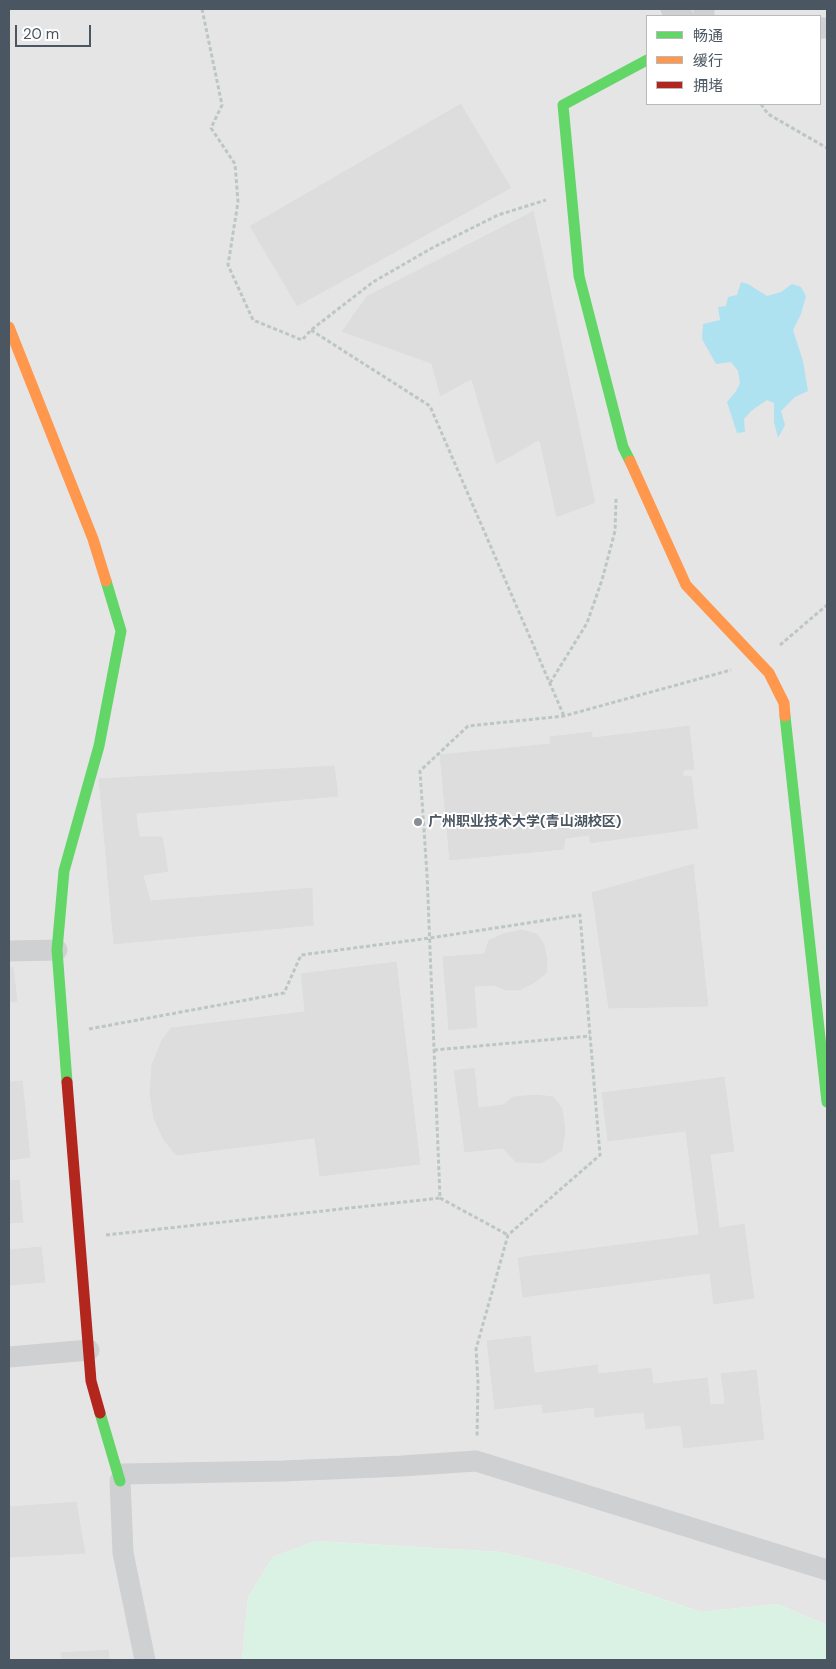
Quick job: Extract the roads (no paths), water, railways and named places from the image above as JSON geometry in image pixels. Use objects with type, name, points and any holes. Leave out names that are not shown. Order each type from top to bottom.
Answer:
[{"type":"street","points":[[646,61],[563,105],[579,276],[623,447],[686,586],[769,673],[784,703],[827,1102]]},
{"type":"street","points":[[9,326],[93,539],[121,631],[98,746],[64,871],[57,950],[91,1380],[120,1481],[123,1553],[145,1660]]},
{"type":"street","points":[[9,951],[57,950]]},
{"type":"street","points":[[9,1357],[89,1350]]},
{"type":"street","points":[[120,1481],[124,1474],[284,1471],[476,1461],[827,1570]]},
{"type":"water","points":[[741,282],[748,284],[767,296],[781,292],[792,284],[801,287],[806,296],[801,314],[793,330],[803,361],[808,391],[795,397],[781,411],[785,425],[778,438],[774,422],[774,403],[767,400],[751,411],[744,419],[745,432],[737,433],[727,402],[740,383],[738,371],[731,362],[716,364],[702,339],[703,324],[720,320],[718,307],[726,306],[728,297],[737,295]]},
{"type":"place","name":"广州职业技术大学(青山湖校区)","points":[[418,822]]}]
